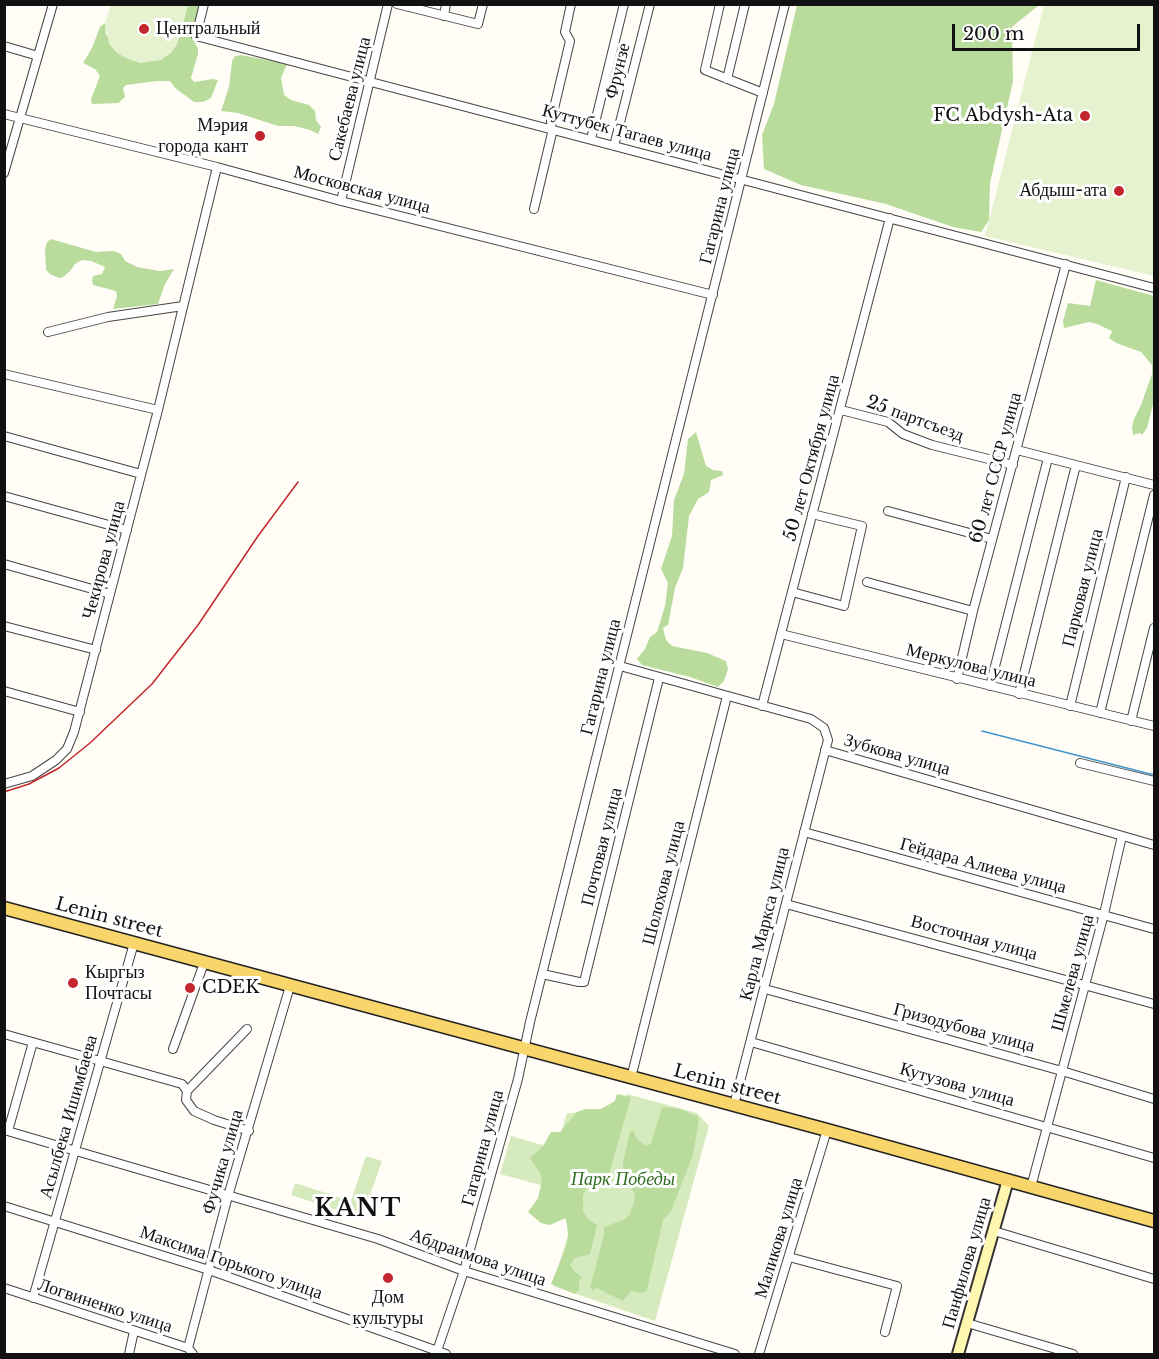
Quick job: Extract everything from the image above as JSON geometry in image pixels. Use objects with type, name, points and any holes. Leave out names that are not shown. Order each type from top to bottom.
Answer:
[{"type":"main road","name":"Lenin street","points":[[4,908],[1155,1221]]},
{"type":"street","points":[[4,172],[53,4]]},
{"type":"street","name":"Куттубек Тагаев улица","points":[[204,4],[196,36],[1155,288]]},
{"type":"street","name":"Сакебаева улица","points":[[341,201],[388,4]]},
{"type":"street","points":[[397,4],[478,24],[483,4]]},
{"type":"street","points":[[444,16],[447,4]]},
{"type":"street","points":[[534,209],[570,41],[564,32],[571,4]]},
{"type":"street","name":"Фрунзе","points":[[591,139],[624,4]]},
{"type":"street","name":"Фрунзе","points":[[614,146],[650,4]]},
{"type":"street","points":[[720,4],[705,70],[763,93]]},
{"type":"street","points":[[727,79],[746,4]]},
{"type":"street","name":"Гагарина улица","points":[[436,1353],[464,1271],[518,1078],[523,1049],[785,4]]},
{"type":"street","points":[[4,46],[38,56]]},
{"type":"street","name":"Московская улица","points":[[4,114],[713,295]]},
{"type":"street","name":"Чекирова улица","points":[[6,783],[32,776],[56,760],[67,749],[80,712],[158,410],[217,167]]},
{"type":"street","name":"50 лет Октября улица","points":[[762,705],[890,218]]},
{"type":"street","name":"60 лет СССР улица","points":[[957,679],[1066,264]]},
{"type":"street","points":[[48,332],[108,317],[183,306]]},
{"type":"street","points":[[4,374],[158,410]]},
{"type":"street","name":"25 партсъезд","points":[[841,410],[888,422],[903,434],[932,445],[1014,465]]},
{"type":"street","points":[[4,436],[141,474]]},
{"type":"street","points":[[1017,450],[1155,485]]},
{"type":"street","points":[[990,687],[1048,458]]},
{"type":"street","points":[[1019,694],[1076,465]]},
{"type":"street","name":"Парковая улица","points":[[1070,706],[1126,477]]},
{"type":"street","points":[[1100,713],[1155,495]]},
{"type":"street","points":[[4,496],[127,530]]},
{"type":"street","points":[[888,511],[992,539]]},
{"type":"street","points":[[792,592],[844,606],[862,526],[812,514]]},
{"type":"street","points":[[4,564],[110,594]]},
{"type":"street","points":[[867,582],[973,611]]},
{"type":"street","points":[[4,626],[96,650]]},
{"type":"street","points":[[1131,721],[1155,628]]},
{"type":"street","name":"Меркулова улица","points":[[781,634],[1155,726]]},
{"type":"street","name":"Зубкова улица","points":[[620,666],[811,719],[824,728],[828,740],[825,750],[1155,845]]},
{"type":"street","name":"Почтовая улица","points":[[542,974],[584,982],[659,678]]},
{"type":"street","points":[[4,691],[80,712]]},
{"type":"street","name":"Шолохова улица","points":[[631,1078],[727,696]]},
{"type":"street","name":"Карла Маркса улица","points":[[734,1105],[825,750]]},
{"type":"street","points":[[1080,763],[1155,782]]},
{"type":"street","name":"Гейдара Алиева улица","points":[[804,832],[1155,929]]},
{"type":"street","name":"Шмелева улица","points":[[1031,1187],[1104,914],[1122,836]]},
{"type":"street","name":"Восточная улица","points":[[786,904],[1155,1004]]},
{"type":"street","name":"Асылбека Ишимбаева","points":[[33,1298],[134,943]]},
{"type":"street","points":[[173,1049],[204,963]]},
{"type":"street","name":"Фучика улица","points":[[190,1351],[228,1196],[290,986]]},
{"type":"street","name":"Гризодубова улица","points":[[765,989],[1155,1099]]},
{"type":"street","points":[[184,1088],[247,1029]]},
{"type":"street","points":[[4,1034],[184,1088]]},
{"type":"street","points":[[6,1130],[33,1042]]},
{"type":"street","name":"Кутузова улица","points":[[751,1042],[1155,1158]]},
{"type":"street","points":[[184,1088],[186,1101],[194,1110],[214,1120],[249,1131]]},
{"type":"street","name":"Абдраимова улица","points":[[6,1130],[378,1239],[464,1271],[735,1354]]},
{"type":"street","name":"Маликова улица","points":[[759,1354],[827,1130]]},
{"type":"street","name":"Панфилова улица","points":[[958,1354],[1008,1180]]},
{"type":"street","name":"Максима Горького улица","points":[[4,1206],[209,1270],[436,1353],[446,1354]]},
{"type":"street","points":[[994,1232],[1155,1279]]},
{"type":"street","points":[[789,1257],[897,1286],[885,1332]]},
{"type":"street","name":"Логвиненко улица","points":[[4,1288],[190,1351]]},
{"type":"street","points":[[967,1323],[1073,1354]]},
{"type":"street","points":[[129,1354],[134,1331]]},
{"type":"green space","name":"Центральный","points":[[111,4],[188,5],[177,44],[171,53],[161,60],[140,63],[117,53],[109,44],[105,23]]},
{"type":"green space","points":[[188,5],[201,5],[192,33],[198,54],[191,78],[194,82],[218,80],[211,98],[203,102],[194,102],[175,88],[170,81],[157,81],[126,85],[123,88],[125,97],[118,103],[92,104],[91,99],[100,76],[95,69],[83,63],[100,27],[105,23],[106,35],[177,44]]},
{"type":"green space","points":[[797,5],[1039,5],[1012,27],[1013,81],[990,183],[989,220],[981,232],[953,227],[886,204],[801,185],[764,169],[762,135],[774,104]]},
{"type":"green space","name":"FC Abdysh-Ata","points":[[1044,5],[1154,5],[1154,276],[985,236]]},
{"type":"green space","points":[[241,55],[287,64],[281,78],[284,95],[291,100],[309,105],[315,111],[316,120],[321,127],[318,134],[294,126],[278,126],[238,113],[221,111],[229,87],[232,61],[235,56]]},
{"type":"green space","points":[[51,239],[96,252],[114,251],[121,254],[125,261],[137,267],[160,271],[174,269],[165,284],[158,304],[113,309],[117,296],[116,291],[93,285],[92,280],[93,276],[102,274],[105,267],[82,260],[59,278],[46,270],[45,250],[47,242]]},
{"type":"green space","points":[[1096,280],[1154,296],[1154,400],[1147,428],[1142,435],[1140,433],[1133,435],[1132,427],[1152,374],[1152,365],[1141,352],[1109,338],[1112,331],[1097,324],[1089,322],[1064,328],[1063,321],[1068,303],[1090,306]]},
{"type":"green space","points":[[696,432],[706,466],[722,471],[723,475],[711,480],[709,492],[698,499],[689,516],[683,568],[675,588],[668,625],[663,628],[666,640],[672,646],[707,653],[726,661],[728,669],[724,681],[718,687],[690,677],[642,665],[637,659],[645,649],[650,637],[657,632],[665,606],[668,583],[661,569],[672,536],[674,500],[684,474],[688,439]]},
{"type":"green space","points":[[617,1094],[631,1097],[609,1174],[593,1182],[583,1195],[583,1212],[597,1225],[590,1254],[575,1258],[570,1265],[582,1277],[579,1281],[579,1290],[575,1294],[551,1284],[567,1244],[566,1218],[550,1225],[541,1223],[528,1212],[538,1198],[542,1181],[540,1173],[530,1158],[543,1146],[551,1132],[560,1132],[577,1112],[585,1109],[601,1109],[615,1101]]},
{"type":"green space","name":"Парк Победы","points":[[627,1094],[697,1113],[709,1126],[655,1321],[553,1286],[570,1228],[548,1187],[500,1174],[511,1136],[556,1149],[567,1113],[621,1111]]},
{"type":"green space","points":[[662,1107],[680,1109],[697,1116],[699,1120],[693,1155],[671,1211],[663,1220],[647,1290],[644,1293],[631,1291],[623,1301],[597,1288],[593,1290],[590,1288],[604,1227],[625,1219],[630,1214],[634,1202],[635,1193],[625,1181],[623,1162],[630,1132],[633,1130],[636,1138],[646,1146],[651,1144]]},
{"type":"green space","points":[[366,1156],[382,1161],[362,1218],[291,1195],[295,1183],[351,1201]]},
{"type":"waterway","points":[[982,731],[1154,775]]},
{"type":"railway","points":[[4,792],[29,784],[59,768],[90,743],[152,684],[198,625],[258,536],[298,482]]},
{"type":"place","name":"Центральный","points":[[144,29]]},
{"type":"place","name":"FC Abdysh-Ata","points":[[1085,116]]},
{"type":"place","name":"Мэрия города кант","points":[[260,136]]},
{"type":"place","name":"Абдыш-ата","points":[[1119,191]]},
{"type":"place","name":"Кыргыз Почтасы","points":[[73,983]]},
{"type":"place","name":"CDEK","points":[[190,988]]},
{"type":"place","name":"Дом культуры","points":[[388,1278]]},
{"type":"district","name":"KANT","points":[[358,1209]]}]
